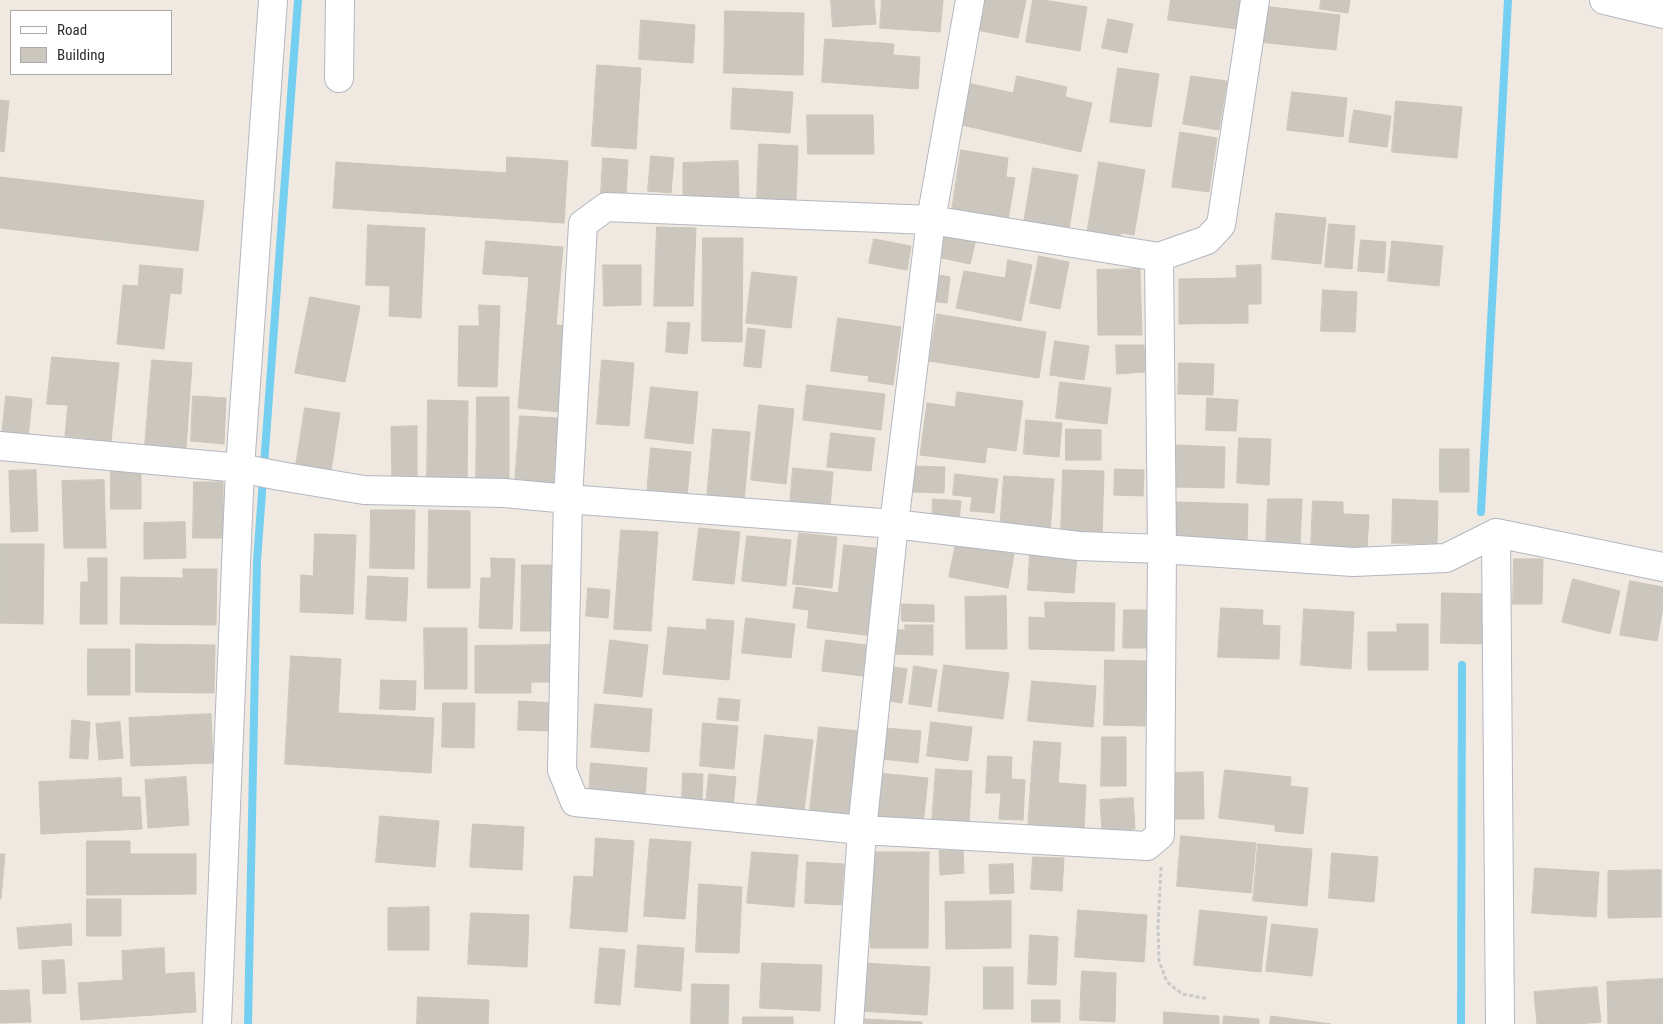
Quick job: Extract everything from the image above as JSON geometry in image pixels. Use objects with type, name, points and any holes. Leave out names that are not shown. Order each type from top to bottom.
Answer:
[{"type":"lane","points":[[217,1024],[240,468],[273,0]]},
{"type":"lane","points":[[339,78],[340,0]]},
{"type":"lane","points":[[849,1024],[862,830],[894,524],[930,220],[970,0]]},
{"type":"lane","points":[[1159,258],[1162,549],[1160,835],[1147,846],[862,830],[575,802],[562,770],[568,499],[583,224],[606,207],[930,220],[1159,258],[1207,240],[1221,225],[1255,0]]},
{"type":"lane","points":[[1604,0],[1663,14]]},
{"type":"lane","points":[[0,446],[240,468],[364,490],[504,493],[894,524],[1078,546],[1162,549],[1353,562],[1446,558],[1496,533],[1663,567]]},
{"type":"lane","points":[[1496,533],[1500,1024]]},
{"type":"path","points":[[1154,840],[1162,871],[1158,927],[1159,961],[1167,982],[1182,994],[1208,999]]},
{"type":"building","points":[[831,0],[874,0],[876,24],[833,27]]},
{"type":"building","points":[[882,0],[943,0],[940,32],[880,28]]},
{"type":"building","points":[[977,0],[1026,0],[1018,38],[971,29]]},
{"type":"building","points":[[1033,0],[1087,7],[1080,51],[1026,42]]},
{"type":"building","points":[[1171,0],[1240,0],[1237,29],[1168,20]]},
{"type":"building","points":[[1321,0],[1350,0],[1348,13],[1320,9]]},
{"type":"building","points":[[1262,6],[1340,15],[1336,50],[1258,42]]},
{"type":"building","points":[[725,11],[804,13],[803,75],[724,73]]},
{"type":"building","points":[[1108,19],[1133,24],[1127,53],[1102,48]]},
{"type":"building","points":[[641,20],[695,25],[693,63],[639,59]]},
{"type":"building","points":[[825,39],[894,44],[893,55],[920,57],[918,89],[822,82]]},
{"type":"building","points":[[597,65],[641,68],[636,149],[592,146]]},
{"type":"building","points":[[1118,68],[1159,74],[1151,127],[1110,122]]},
{"type":"building","points":[[1017,76],[1067,87],[1065,97],[1092,103],[1081,152],[953,123],[963,82],[1013,93]]},
{"type":"building","points":[[1191,76],[1227,81],[1219,130],[1183,124]]},
{"type":"building","points":[[733,88],[793,92],[790,133],[731,129]]},
{"type":"building","points":[[1292,92],[1347,98],[1343,137],[1287,130]]},
{"type":"building","points":[[0,100],[9,101],[4,152],[0,151]]},
{"type":"building","points":[[1396,101],[1462,107],[1457,158],[1392,152]]},
{"type":"building","points":[[1354,110],[1391,116],[1387,147],[1349,142]]},
{"type":"building","points":[[807,115],[873,115],[874,154],[808,154]]},
{"type":"building","points":[[1180,132],[1217,138],[1209,192],[1172,187]]},
{"type":"building","points":[[759,144],[798,146],[796,200],[757,198]]},
{"type":"building","points":[[961,150],[1008,158],[1006,177],[1015,178],[1007,226],[951,217]]},
{"type":"building","points":[[651,156],[674,158],[671,193],[648,191]]},
{"type":"building","points":[[507,157],[568,161],[564,223],[333,208],[336,162],[506,173]]},
{"type":"building","points":[[603,158],[628,160],[626,195],[601,194]]},
{"type":"building","points":[[738,161],[739,201],[683,202],[683,163]]},
{"type":"building","points":[[1099,162],[1145,170],[1134,235],[1121,233],[1119,245],[1086,240]]},
{"type":"building","points":[[1033,168],[1078,175],[1068,235],[1023,228]]},
{"type":"building","points":[[0,177],[204,201],[198,251],[0,228]]},
{"type":"building","points":[[1276,213],[1326,218],[1321,264],[1272,259]]},
{"type":"building","points":[[1329,224],[1355,226],[1352,269],[1325,267]]},
{"type":"building","points":[[368,225],[425,228],[421,318],[389,316],[390,286],[366,285]]},
{"type":"building","points":[[657,227],[696,228],[693,306],[654,306]]},
{"type":"building","points":[[942,231],[976,239],[970,264],[937,257]]},
{"type":"building","points":[[703,238],[743,238],[742,342],[702,341]]},
{"type":"building","points":[[874,239],[911,246],[907,270],[869,263]]},
{"type":"building","points":[[1361,240],[1386,242],[1384,273],[1358,271]]},
{"type":"building","points":[[486,241],[563,247],[556,325],[568,326],[561,412],[518,408],[529,277],[483,274]]},
{"type":"building","points":[[1392,241],[1443,246],[1439,286],[1388,281]]},
{"type":"building","points":[[1039,256],[1069,262],[1060,309],[1030,303]]},
{"type":"building","points":[[1008,260],[1032,265],[1021,321],[956,308],[964,271],[1005,278]]},
{"type":"building","points":[[140,265],[183,269],[181,294],[170,293],[164,349],[117,344],[123,285],[138,286]]},
{"type":"building","points":[[603,265],[641,265],[641,305],[604,306]]},
{"type":"building","points":[[1261,265],[1261,304],[1248,304],[1248,323],[1179,324],[1179,279],[1237,278],[1236,266]]},
{"type":"building","points":[[1140,269],[1142,335],[1098,335],[1097,270]]},
{"type":"building","points":[[752,272],[797,277],[791,328],[746,323]]},
{"type":"building","points":[[933,274],[950,277],[947,303],[930,301]]},
{"type":"building","points":[[1323,290],[1357,292],[1355,332],[1321,331]]},
{"type":"building","points":[[310,297],[360,306],[345,382],[295,373]]},
{"type":"building","points":[[479,305],[500,306],[497,387],[458,386],[459,326],[479,326]]},
{"type":"building","points":[[937,314],[1046,332],[1039,378],[929,361]]},
{"type":"building","points":[[838,318],[901,327],[893,385],[868,381],[869,376],[831,371]]},
{"type":"building","points":[[668,322],[690,323],[687,354],[666,352]]},
{"type":"building","points":[[748,328],[765,330],[761,368],[744,366]]},
{"type":"building","points":[[1055,341],[1089,346],[1084,380],[1050,375]]},
{"type":"building","points":[[1116,345],[1144,345],[1145,372],[1117,374]]},
{"type":"building","points":[[52,357],[119,363],[111,441],[65,436],[68,405],[47,404]]},
{"type":"building","points":[[152,360],[192,363],[186,449],[145,446]]},
{"type":"building","points":[[602,360],[634,363],[629,426],[597,424]]},
{"type":"building","points":[[1179,363],[1214,364],[1213,395],[1178,394]]},
{"type":"building","points":[[1060,382],[1111,388],[1107,424],[1056,418]]},
{"type":"building","points":[[807,385],[885,394],[881,430],[803,420]]},
{"type":"building","points":[[651,387],[698,392],[693,444],[645,438]]},
{"type":"building","points":[[957,392],[1023,401],[1016,451],[987,447],[985,463],[920,455],[927,403],[955,407]]},
{"type":"building","points":[[6,396],[32,399],[28,438],[2,436]]},
{"type":"building","points":[[193,396],[226,398],[224,444],[191,441]]},
{"type":"building","points":[[477,397],[509,397],[509,484],[476,484]]},
{"type":"building","points":[[1207,398],[1238,400],[1236,431],[1206,430]]},
{"type":"building","points":[[428,400],[468,401],[467,480],[427,480]]},
{"type":"building","points":[[759,405],[794,409],[786,484],[751,480]]},
{"type":"building","points":[[305,408],[340,413],[330,477],[295,472]]},
{"type":"building","points":[[520,416],[558,418],[553,485],[515,482]]},
{"type":"building","points":[[1026,420],[1062,423],[1059,457],[1024,454]]},
{"type":"building","points":[[417,426],[417,483],[392,483],[391,427]]},
{"type":"building","points":[[713,429],[750,432],[744,502],[707,498]]},
{"type":"building","points":[[1066,429],[1101,430],[1101,460],[1066,460]]},
{"type":"building","points":[[831,433],[875,438],[871,471],[827,467]]},
{"type":"building","points":[[1239,438],[1271,439],[1269,485],[1237,483]]},
{"type":"building","points":[[1176,445],[1225,447],[1224,488],[1175,487]]},
{"type":"building","points":[[651,448],[691,452],[687,497],[647,494]]},
{"type":"building","points":[[1440,449],[1469,449],[1469,492],[1440,492]]},
{"type":"building","points":[[914,466],[945,467],[944,493],[913,492]]},
{"type":"building","points":[[793,468],[833,472],[830,508],[790,504]]},
{"type":"building","points":[[1115,469],[1144,470],[1143,496],[1114,495]]},
{"type":"building","points":[[36,470],[38,531],[11,532],[9,471]]},
{"type":"building","points":[[111,470],[141,470],[141,509],[111,509]]},
{"type":"building","points":[[1063,470],[1104,471],[1102,536],[1061,534]]},
{"type":"building","points":[[955,474],[998,479],[994,513],[970,511],[972,497],[953,495]]},
{"type":"building","points":[[1004,476],[1054,479],[1050,533],[1000,529]]},
{"type":"building","points":[[104,480],[106,548],[64,548],[62,481]]},
{"type":"building","points":[[194,482],[223,482],[223,538],[193,538]]},
{"type":"building","points":[[933,499],[961,501],[959,522],[932,519]]},
{"type":"building","points":[[1268,499],[1302,499],[1300,546],[1266,545]]},
{"type":"building","points":[[1393,499],[1438,501],[1437,544],[1392,543]]},
{"type":"building","points":[[1313,501],[1343,502],[1343,514],[1369,515],[1367,548],[1311,546]]},
{"type":"building","points":[[1176,502],[1248,504],[1247,545],[1175,543]]},
{"type":"building","points":[[371,510],[415,510],[414,569],[370,568]]},
{"type":"building","points":[[429,510],[470,511],[470,588],[428,588]]},
{"type":"building","points":[[185,522],[186,558],[144,559],[144,523]]},
{"type":"building","points":[[699,528],[740,532],[734,584],[693,580]]},
{"type":"building","points":[[621,530],[658,532],[651,631],[614,629]]},
{"type":"building","points":[[799,533],[837,537],[832,588],[793,584]]},
{"type":"building","points":[[315,534],[356,535],[353,614],[300,612],[301,575],[313,576]]},
{"type":"building","points":[[747,536],[791,540],[786,586],[742,581]]},
{"type":"building","points":[[956,543],[1014,554],[1008,588],[949,577]]},
{"type":"building","points":[[0,544],[44,544],[43,624],[0,623]]},
{"type":"building","points":[[844,545],[884,549],[873,636],[807,628],[809,610],[793,608],[796,587],[838,593]]},
{"type":"building","points":[[1030,553],[1077,556],[1074,593],[1028,590]]},
{"type":"building","points":[[88,558],[107,558],[107,624],[80,624],[81,582],[88,582]]},
{"type":"building","points":[[491,558],[515,559],[512,629],[479,628],[481,578],[491,578]]},
{"type":"building","points":[[1514,559],[1543,559],[1542,604],[1513,604]]},
{"type":"building","points":[[522,565],[556,565],[556,631],[521,631]]},
{"type":"building","points":[[183,569],[217,569],[216,625],[120,624],[121,577],[183,578]]},
{"type":"building","points":[[368,576],[408,578],[406,621],[366,619]]},
{"type":"building","points":[[1573,579],[1620,591],[1610,634],[1562,622]]},
{"type":"building","points":[[1630,581],[1663,587],[1663,607],[1657,641],[1620,635]]},
{"type":"building","points":[[588,588],[610,590],[608,618],[586,616]]},
{"type":"building","points":[[1442,593],[1486,594],[1484,644],[1441,643]]},
{"type":"building","points":[[1006,596],[1007,649],[966,649],[965,597]]},
{"type":"building","points":[[1045,602],[1115,603],[1114,651],[1029,649],[1029,617],[1045,618]]},
{"type":"building","points":[[902,604],[934,605],[934,622],[902,621]]},
{"type":"building","points":[[1221,608],[1263,610],[1262,625],[1280,626],[1279,659],[1218,657]]},
{"type":"building","points":[[1304,609],[1354,612],[1351,669],[1301,665]]},
{"type":"building","points":[[1124,610],[1147,610],[1146,648],[1123,648]]},
{"type":"building","points":[[746,618],[795,624],[791,658],[742,653]]},
{"type":"building","points":[[707,619],[734,621],[729,680],[663,674],[668,627],[706,630]]},
{"type":"building","points":[[1397,624],[1428,624],[1428,670],[1368,670],[1368,632],[1397,632]]},
{"type":"building","points":[[905,625],[933,625],[933,655],[893,654],[893,630],[905,630]]},
{"type":"building","points":[[424,628],[467,628],[467,689],[425,689]]},
{"type":"building","points":[[610,640],[648,645],[642,697],[604,693]]},
{"type":"building","points":[[826,640],[866,645],[863,676],[822,671]]},
{"type":"building","points":[[136,644],[215,645],[214,693],[136,692]]},
{"type":"building","points":[[550,645],[551,682],[531,682],[531,693],[475,693],[475,646]]},
{"type":"building","points":[[88,649],[130,649],[130,695],[88,695]]},
{"type":"building","points":[[291,656],[341,659],[338,713],[434,718],[431,773],[285,764]]},
{"type":"building","points":[[1105,660],[1146,661],[1145,726],[1104,725]]},
{"type":"building","points":[[944,665],[1009,673],[1003,719],[938,711]]},
{"type":"building","points":[[887,666],[907,669],[902,703],[882,700]]},
{"type":"building","points":[[914,666],[937,670],[931,707],[909,704]]},
{"type":"building","points":[[381,680],[416,681],[415,710],[380,709]]},
{"type":"building","points":[[1032,681],[1096,686],[1093,727],[1028,721]]},
{"type":"building","points":[[719,698],[740,700],[738,721],[717,719]]},
{"type":"building","points":[[519,701],[553,703],[553,731],[518,730]]},
{"type":"building","points":[[443,703],[475,703],[474,748],[442,747]]},
{"type":"building","points":[[595,704],[652,709],[649,752],[591,747]]},
{"type":"building","points":[[211,714],[213,763],[131,766],[129,718]]},
{"type":"building","points":[[72,720],[90,722],[88,759],[70,758]]},
{"type":"building","points":[[120,722],[123,758],[99,760],[96,724]]},
{"type":"building","points":[[931,722],[972,727],[968,761],[927,756]]},
{"type":"building","points":[[703,723],[738,726],[734,769],[700,766]]},
{"type":"building","points":[[819,727],[859,731],[850,815],[810,811]]},
{"type":"building","points":[[884,728],[921,731],[918,763],[882,759]]},
{"type":"building","points":[[765,735],[813,740],[804,811],[757,805]]},
{"type":"building","points":[[1102,737],[1126,737],[1126,786],[1101,786]]},
{"type":"building","points":[[1034,741],[1061,743],[1058,783],[1086,785],[1084,832],[1028,828]]},
{"type":"building","points":[[988,756],[1012,757],[1011,779],[1025,780],[1023,820],[999,819],[1001,793],[986,793]]},
{"type":"building","points":[[591,763],[647,768],[645,797],[589,793]]},
{"type":"building","points":[[936,769],[972,771],[969,824],[932,822]]},
{"type":"building","points":[[1225,770],[1291,777],[1290,786],[1308,788],[1303,834],[1275,831],[1275,825],[1219,818]]},
{"type":"building","points":[[1203,772],[1204,819],[1175,819],[1175,773]]},
{"type":"building","points":[[683,773],[703,774],[702,800],[682,800]]},
{"type":"building","points":[[878,773],[928,778],[923,825],[873,820]]},
{"type":"building","points":[[709,774],[736,777],[733,807],[706,804]]},
{"type":"building","points":[[186,777],[189,825],[148,828],[145,780]]},
{"type":"building","points":[[121,778],[122,797],[140,797],[142,829],[41,834],[39,782]]},
{"type":"building","points":[[1133,798],[1135,829],[1102,831],[1100,800]]},
{"type":"building","points":[[380,816],[439,821],[435,867],[376,862]]},
{"type":"building","points":[[473,824],[524,827],[522,870],[470,867]]},
{"type":"building","points":[[1181,836],[1256,843],[1251,893],[1177,886]]},
{"type":"building","points":[[596,838],[634,841],[627,932],[570,928],[574,876],[593,877]]},
{"type":"building","points":[[650,839],[691,842],[685,919],[644,916]]},
{"type":"building","points":[[87,841],[130,841],[130,854],[196,854],[196,894],[87,895]]},
{"type":"building","points":[[1258,844],[1312,849],[1307,906],[1253,901]]},
{"type":"building","points":[[963,850],[964,873],[940,875],[939,851]]},
{"type":"building","points":[[752,852],[798,855],[794,907],[747,903]]},
{"type":"building","points":[[871,852],[929,852],[928,948],[871,948]]},
{"type":"building","points":[[1332,853],[1378,857],[1374,902],[1329,898]]},
{"type":"building","points":[[0,854],[5,854],[1,899],[0,899]]},
{"type":"building","points":[[1033,857],[1064,858],[1062,891],[1031,889]]},
{"type":"building","points":[[807,862],[844,864],[841,905],[805,903]]},
{"type":"building","points":[[1013,864],[1014,893],[990,894],[989,865]]},
{"type":"building","points":[[1535,868],[1599,872],[1596,917],[1532,913]]},
{"type":"building","points":[[1661,870],[1661,917],[1608,918],[1608,871]]},
{"type":"building","points":[[699,884],[742,887],[739,953],[696,952]]},
{"type":"building","points":[[87,899],[121,899],[121,936],[87,936]]},
{"type":"building","points":[[1011,901],[1011,948],[946,949],[945,902]]},
{"type":"building","points":[[429,907],[429,950],[388,950],[388,908]]},
{"type":"building","points":[[1078,910],[1147,915],[1144,962],[1075,957]]},
{"type":"building","points":[[1200,910],[1267,917],[1261,972],[1194,965]]},
{"type":"building","points":[[471,913],[529,915],[527,967],[468,964]]},
{"type":"building","points":[[71,924],[72,945],[19,949],[17,928]]},
{"type":"building","points":[[1272,924],[1318,929],[1312,976],[1266,971]]},
{"type":"building","points":[[1030,935],[1058,937],[1056,985],[1028,984]]},
{"type":"building","points":[[638,945],[684,948],[681,991],[635,987]]},
{"type":"building","points":[[164,948],[165,974],[194,972],[196,1012],[81,1020],[78,983],[123,980],[122,951]]},
{"type":"building","points":[[600,948],[625,950],[620,1005],[595,1003]]},
{"type":"building","points":[[64,960],[66,993],[43,994],[42,961]]},
{"type":"building","points":[[762,963],[822,965],[820,1011],[760,1008]]},
{"type":"building","points":[[863,963],[930,967],[927,1015],[860,1011]]},
{"type":"building","points":[[984,967],[1013,967],[1013,1009],[984,1009]]},
{"type":"building","points":[[1082,971],[1116,973],[1115,1022],[1080,1020]]},
{"type":"building","points":[[1663,979],[1663,1024],[1608,1024],[1607,982]]},
{"type":"building","points":[[692,984],[729,985],[728,1024],[691,1024]]},
{"type":"building","points":[[1597,987],[1601,1022],[1537,1024],[1534,992]]},
{"type":"building","points":[[29,990],[31,1022],[0,1023],[0,991]]},
{"type":"building","points":[[418,997],[489,1000],[488,1024],[417,1024]]},
{"type":"building","points":[[1032,1000],[1060,1000],[1060,1022],[1032,1022]]},
{"type":"building","points":[[1164,1012],[1219,1016],[1219,1024],[1164,1024]]},
{"type":"building","points":[[1224,1016],[1259,1019],[1259,1024],[1223,1024]]},
{"type":"building","points":[[1271,1016],[1331,1024],[1270,1024]]},
{"type":"building","points":[[743,1017],[793,1017],[793,1024],[743,1024]]},
{"type":"building","points":[[865,1019],[922,1022],[922,1024],[864,1024]]},
{"type":"waterway","points":[[248,1024],[257,561],[298,0]]},
{"type":"waterway","points":[[1481,512],[1508,0]]},
{"type":"waterway","points":[[1461,1024],[1462,665]]}]
